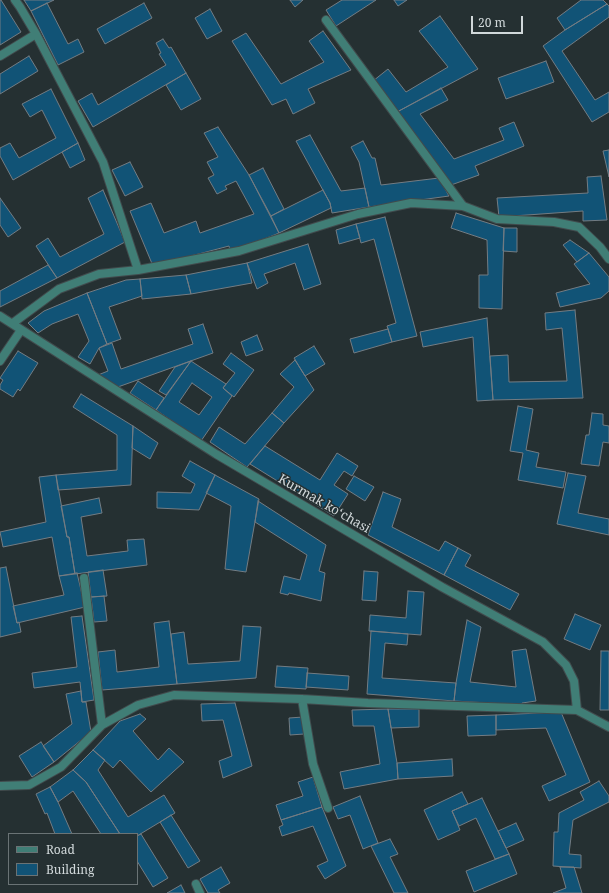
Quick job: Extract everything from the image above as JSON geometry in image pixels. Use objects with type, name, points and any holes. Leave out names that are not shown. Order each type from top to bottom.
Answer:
[{"type":"street","points":[[15,0],[36,34],[103,162],[138,270]]},
{"type":"street","points":[[326,20],[463,206]]},
{"type":"street","points":[[0,56],[36,34]]},
{"type":"street","points":[[12,323],[59,289],[99,274],[138,270],[239,251],[358,214],[411,203],[463,206],[497,219],[554,222],[579,227],[600,247],[609,259]]},
{"type":"street","name":"Kurmak koʻchasi","points":[[0,316],[216,454],[442,587],[543,642],[566,666],[574,681],[577,710]]},
{"type":"street","points":[[0,361],[21,330]]},
{"type":"street","points":[[84,578],[102,725]]},
{"type":"street","points":[[0,786],[29,785],[61,767],[102,725],[138,705],[174,694],[368,703],[577,710],[609,727]]},
{"type":"street","points":[[302,699],[313,764],[328,808]]},
{"type":"street","points":[[196,884],[200,893]]},
{"type":"building","points":[[0,0],[21,32],[0,45]]},
{"type":"building","points":[[24,0],[54,0],[31,11]]},
{"type":"building","points":[[290,0],[303,0],[295,7]]},
{"type":"building","points":[[342,0],[376,0],[336,26],[326,10]]},
{"type":"building","points":[[394,0],[407,0],[398,6]]},
{"type":"building","points":[[581,0],[603,0],[607,4],[565,30],[557,18]]},
{"type":"building","points":[[47,3],[68,44],[78,39],[84,52],[58,65],[31,11]]},
{"type":"building","points":[[144,3],[152,18],[105,44],[97,29]]},
{"type":"building","points":[[607,4],[609,6],[609,17],[562,51],[595,100],[609,92],[609,112],[592,122],[543,46],[565,30]]},
{"type":"building","points":[[210,9],[222,31],[207,39],[195,18]]},
{"type":"building","points":[[440,16],[478,69],[397,112],[373,81],[388,69],[406,92],[448,67],[419,31]]},
{"type":"building","points":[[323,31],[351,70],[308,89],[315,103],[293,114],[286,99],[272,105],[232,41],[246,33],[281,84],[324,62],[309,41]]},
{"type":"building","points":[[163,39],[169,48],[171,47],[186,73],[93,127],[78,101],[92,93],[98,105],[166,65],[159,54],[161,53],[156,43]]},
{"type":"building","points":[[29,56],[38,71],[0,94],[0,74]]},
{"type":"building","points":[[546,61],[554,82],[506,99],[498,78]]},
{"type":"building","points":[[186,73],[201,99],[181,110],[166,85]]},
{"type":"building","points":[[441,88],[448,100],[420,114],[454,159],[504,140],[499,128],[514,122],[524,146],[475,166],[479,175],[451,185],[397,112]]},
{"type":"building","points":[[51,89],[78,143],[13,180],[0,156],[0,148],[10,143],[19,158],[56,138],[42,110],[30,117],[22,104]]},
{"type":"building","points":[[218,127],[249,175],[279,233],[250,245],[230,250],[229,246],[153,266],[130,211],[151,203],[164,233],[196,221],[200,233],[254,214],[236,181],[225,186],[227,189],[217,194],[208,178],[214,175],[207,162],[218,157],[204,133]]},
{"type":"building","points":[[310,135],[341,191],[365,188],[369,207],[332,213],[330,203],[296,141]]},
{"type":"building","points":[[363,141],[372,158],[375,158],[381,185],[439,178],[449,196],[369,207],[359,162],[351,147]]},
{"type":"building","points":[[78,143],[85,160],[70,168],[62,152]]},
{"type":"building","points":[[609,150],[609,177],[603,151]]},
{"type":"building","points":[[130,162],[143,187],[125,196],[112,170]]},
{"type":"building","points":[[263,168],[284,209],[271,216],[249,175]]},
{"type":"building","points":[[601,176],[607,220],[583,221],[583,211],[499,217],[497,198],[588,193],[587,177]]},
{"type":"building","points":[[103,190],[125,242],[57,278],[36,246],[48,238],[60,257],[104,234],[88,198]]},
{"type":"building","points":[[323,190],[331,208],[279,233],[271,216]]},
{"type":"building","points":[[0,198],[21,228],[8,237],[0,225]]},
{"type":"building","points":[[456,213],[504,228],[502,309],[479,308],[479,275],[488,275],[487,240],[451,228]]},
{"type":"building","points":[[385,217],[417,336],[392,342],[387,326],[396,323],[374,239],[361,243],[356,224]]},
{"type":"building","points":[[356,224],[360,238],[339,244],[336,230]]},
{"type":"building","points":[[504,228],[517,228],[517,252],[503,251]]},
{"type":"building","points":[[570,240],[589,253],[577,262],[563,245]]},
{"type":"building","points":[[308,244],[321,284],[304,290],[295,263],[264,274],[268,283],[257,289],[247,263]]},
{"type":"building","points":[[589,253],[609,277],[609,291],[601,298],[560,307],[556,293],[590,284],[574,264]]},
{"type":"building","points":[[247,263],[252,283],[191,294],[186,275]]},
{"type":"building","points":[[48,265],[57,278],[0,307],[0,291]]},
{"type":"building","points":[[186,275],[191,294],[142,299],[140,279]]},
{"type":"building","points":[[140,279],[142,296],[109,307],[121,339],[107,344],[87,293],[126,280]]},
{"type":"building","points":[[87,293],[107,344],[99,348],[90,364],[78,357],[89,341],[78,314],[52,324],[38,333],[28,323],[44,311]]},
{"type":"building","points":[[575,310],[583,398],[493,400],[490,356],[508,355],[509,382],[567,381],[562,328],[546,330],[545,313]]},
{"type":"building","points":[[487,318],[493,400],[477,401],[473,337],[423,347],[420,332]]},
{"type":"building","points":[[203,324],[213,353],[115,388],[98,375],[108,371],[99,348],[112,343],[121,369],[193,344],[188,329]]},
{"type":"building","points":[[388,329],[392,342],[354,353],[350,339]]},
{"type":"building","points":[[257,335],[263,350],[246,356],[241,342]]},
{"type":"building","points":[[314,346],[325,364],[305,376],[294,358]]},
{"type":"building","points":[[18,351],[38,363],[20,391],[18,389],[13,397],[0,389],[0,385],[3,380],[0,378]]},
{"type":"building","points":[[231,353],[254,370],[234,397],[223,388],[235,373],[223,364]]},
{"type":"building","points":[[295,360],[314,390],[284,423],[272,413],[294,387],[280,374]]},
{"type":"building","points":[[191,361],[226,384],[223,388],[232,396],[201,441],[156,410]],"holes":[[[192,383],[212,397],[199,415],[179,402]]]},
{"type":"building","points":[[191,361],[166,395],[159,391],[175,367]]},
{"type":"building","points":[[138,381],[164,398],[156,410],[130,393]]},
{"type":"building","points":[[81,394],[133,426],[131,485],[58,490],[56,475],[117,470],[117,435],[73,407]]},
{"type":"building","points":[[518,406],[533,409],[526,450],[539,453],[536,467],[566,472],[563,488],[518,480],[523,453],[510,451]]},
{"type":"building","points":[[272,413],[284,423],[247,467],[210,442],[219,427],[245,444]]},
{"type":"building","points":[[592,413],[603,414],[603,425],[609,426],[609,443],[603,442],[599,466],[581,464],[586,435],[589,435]]},
{"type":"building","points":[[133,426],[158,443],[150,459],[132,448]]},
{"type":"building","points":[[265,446],[320,480],[337,453],[358,466],[352,476],[344,471],[334,485],[348,494],[334,516],[250,464]]},
{"type":"building","points":[[190,461],[215,475],[199,510],[157,508],[157,492],[191,493],[195,484],[182,476]]},
{"type":"building","points":[[568,473],[586,476],[578,513],[609,519],[609,535],[557,524]]},
{"type":"building","points":[[56,475],[75,574],[59,576],[52,537],[3,547],[0,532],[46,522],[39,477]]},
{"type":"building","points":[[215,475],[259,499],[246,572],[225,569],[231,506],[206,493]]},
{"type":"building","points":[[354,476],[374,487],[365,501],[346,489]]},
{"type":"building","points":[[383,492],[401,499],[392,527],[439,551],[445,541],[458,548],[444,575],[368,535]]},
{"type":"building","points":[[99,498],[102,513],[81,517],[87,556],[128,551],[127,540],[144,539],[147,565],[75,574],[69,537],[67,537],[61,506]]},
{"type":"building","points":[[258,501],[326,545],[319,571],[325,573],[321,601],[289,593],[288,595],[280,593],[284,576],[300,580],[307,555],[255,522]]},
{"type":"building","points":[[458,548],[471,555],[465,566],[519,594],[510,610],[444,575]]},
{"type":"building","points":[[6,567],[17,623],[19,622],[21,632],[0,637],[0,568]]},
{"type":"building","points":[[103,570],[107,596],[91,597],[88,572]]},
{"type":"building","points":[[364,571],[378,572],[376,601],[362,600]]},
{"type":"building","points":[[77,573],[85,607],[17,623],[13,606],[64,595],[59,576]]},
{"type":"building","points":[[408,591],[424,592],[421,635],[369,631],[370,615],[406,618]]},
{"type":"building","points":[[104,596],[107,621],[94,622],[91,597]]},
{"type":"building","points":[[575,614],[601,625],[590,650],[564,639]]},
{"type":"building","points":[[82,616],[94,700],[82,702],[80,682],[34,688],[32,673],[77,667],[71,617]]},
{"type":"building","points":[[467,620],[481,627],[470,682],[516,687],[512,651],[526,649],[536,701],[522,703],[522,705],[454,701]]},
{"type":"building","points":[[169,621],[177,684],[102,690],[98,652],[115,650],[117,672],[159,667],[154,623]]},
{"type":"building","points":[[243,626],[261,627],[256,678],[177,684],[171,634],[184,632],[188,664],[240,661]]},
{"type":"building","points":[[371,631],[408,634],[407,645],[385,643],[382,678],[456,683],[454,701],[367,694]]},
{"type":"building","points":[[601,651],[609,651],[609,710],[600,710]]},
{"type":"building","points":[[277,666],[308,668],[306,689],[275,687]]},
{"type":"building","points":[[307,673],[349,676],[348,690],[306,687]]},
{"type":"building","points":[[81,691],[82,702],[86,702],[91,732],[54,762],[43,746],[72,724],[66,694]]},
{"type":"building","points":[[235,703],[252,766],[223,778],[219,761],[232,756],[223,720],[202,721],[201,704]]},
{"type":"building","points":[[388,709],[419,709],[419,727],[391,728]]},
{"type":"building","points":[[388,709],[397,763],[398,779],[344,789],[340,772],[380,764],[374,726],[353,726],[352,710]]},
{"type":"building","points":[[561,712],[590,782],[549,801],[542,786],[566,775],[546,728],[496,730],[496,715]]},
{"type":"building","points":[[140,714],[146,719],[133,731],[158,760],[169,748],[184,762],[151,792],[120,760],[113,768],[93,750],[120,721]]},
{"type":"building","points":[[496,715],[496,735],[468,736],[467,716]]},
{"type":"building","points":[[303,717],[304,734],[290,735],[289,718]]},
{"type":"building","points":[[41,742],[54,762],[32,777],[19,756]]},
{"type":"building","points":[[93,750],[105,760],[98,770],[128,817],[164,795],[175,813],[138,835],[138,833],[119,833],[86,782],[73,770]]},
{"type":"building","points":[[452,759],[453,776],[398,779],[397,763]]},
{"type":"building","points":[[73,770],[86,782],[119,833],[100,833],[73,791],[58,802],[50,787]]},
{"type":"building","points":[[313,777],[322,807],[281,820],[276,805],[303,796],[298,782]]},
{"type":"building","points":[[599,781],[609,796],[609,802],[573,820],[569,854],[581,855],[581,868],[553,866],[554,832],[558,832],[559,813],[584,800],[580,792]]},
{"type":"building","points":[[50,787],[72,833],[55,833],[47,813],[45,814],[36,794]]},
{"type":"building","points":[[462,792],[468,804],[452,811],[460,830],[438,840],[424,810]]},
{"type":"building","points":[[360,796],[378,843],[363,849],[350,815],[338,819],[333,807]]},
{"type":"building","points":[[482,798],[509,854],[495,859],[476,818],[459,826],[452,811]]},
{"type":"building","points":[[322,807],[346,866],[325,879],[317,866],[328,861],[313,826],[282,836],[279,827],[283,825],[281,820]]},
{"type":"building","points":[[171,815],[200,861],[188,868],[160,822]]},
{"type":"building","points":[[516,823],[524,840],[506,848],[498,831]]},
{"type":"building","points":[[141,834],[168,878],[153,887],[138,863],[138,836]]},
{"type":"building","points":[[390,839],[398,854],[390,857],[408,893],[394,893],[371,846]]},
{"type":"building","points":[[509,854],[517,874],[474,892],[466,871]]},
{"type":"building","points":[[221,867],[230,883],[218,890],[220,893],[208,893],[200,879]]},
{"type":"building","points":[[560,867],[574,867],[582,893],[553,893],[566,888]]},
{"type":"building","points":[[181,885],[185,893],[167,893]]}]
